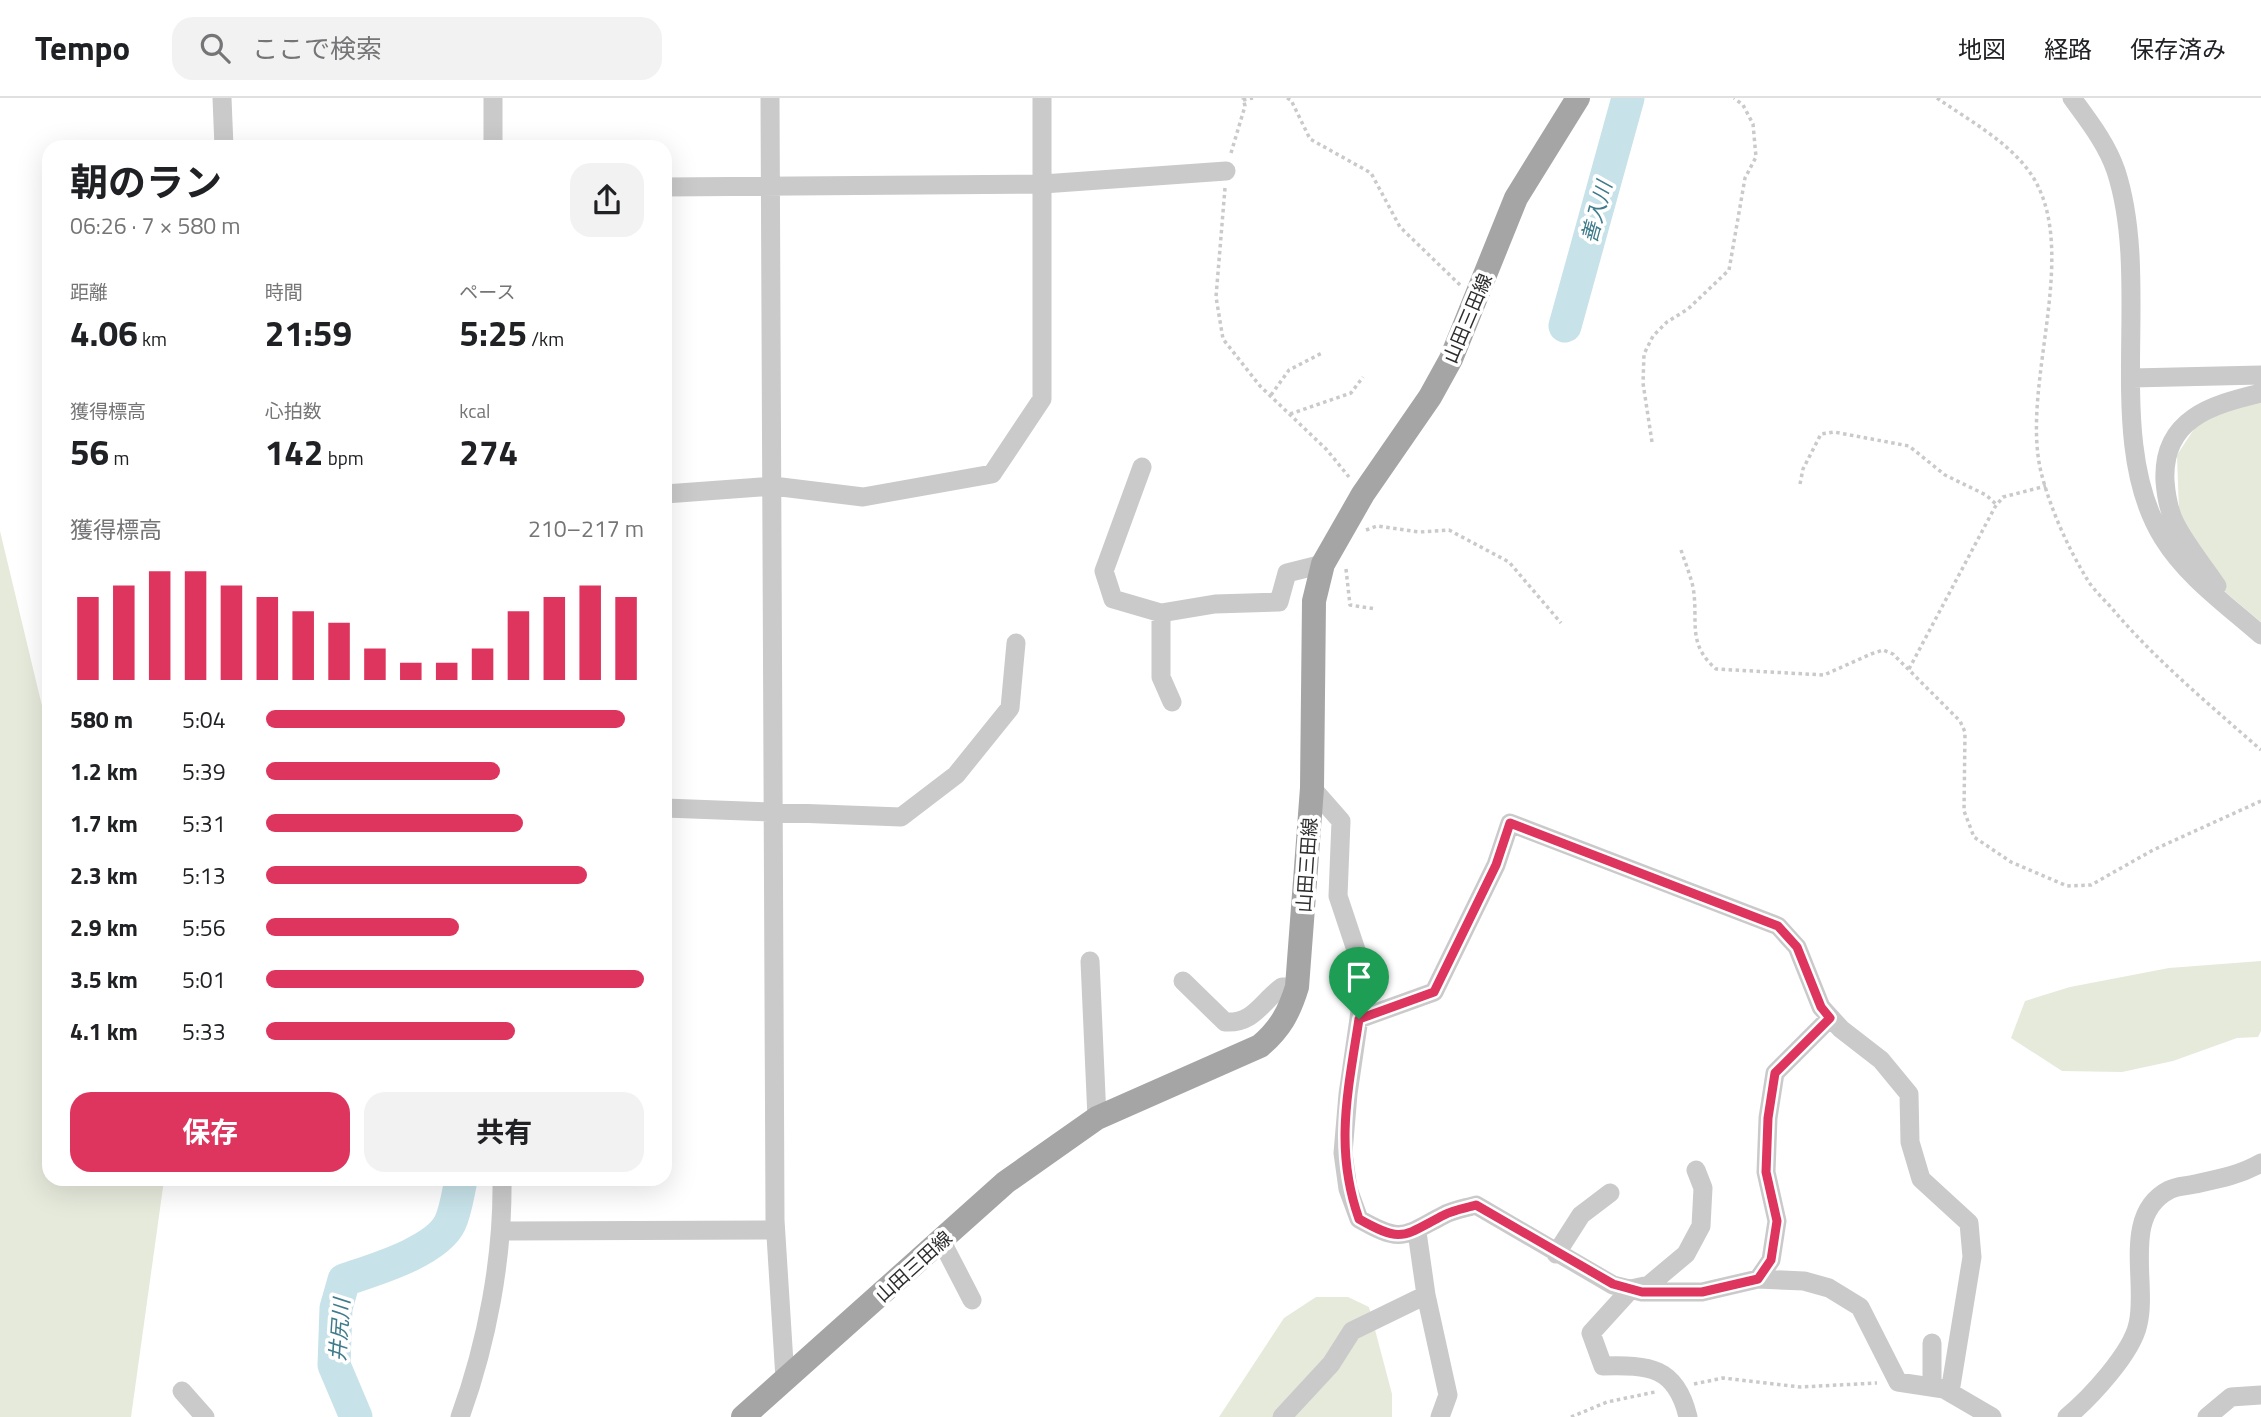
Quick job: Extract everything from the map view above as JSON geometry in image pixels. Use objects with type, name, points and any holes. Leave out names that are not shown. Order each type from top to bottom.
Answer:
[{"type":"main road","name":"山田三田線","points":[[743,1417],[1006,1182],[1097,1118],[1260,1046],[1276,1032],[1289,1014],[1297,987],[1312,788],[1314,601],[1323,564],[1363,494],[1430,397],[1451,359],[1516,198],[1578,98]]},
{"type":"street","points":[[222,98],[224,140]]},
{"type":"street","points":[[493,98],[494,140]]},
{"type":"street","points":[[770,98],[775,1230],[785,1379]]},
{"type":"street","points":[[672,493],[773,486],[863,497],[992,474],[1042,399],[1042,98]]},
{"type":"street","points":[[2072,98],[2094,128],[2115,169],[2127,216],[2132,249],[2134,452],[2139,482],[2162,537],[2180,560],[2254,629]]},
{"type":"street","points":[[672,187],[1043,184],[1226,171]]},
{"type":"street","points":[[2132,378],[2261,375]]},
{"type":"street","points":[[2254,629],[2224,595],[2174,522],[2166,489],[2166,452],[2192,418],[2213,407],[2261,393]]},
{"type":"street","points":[[1142,467],[1104,571],[1113,599],[1161,613],[1215,604],[1279,602],[1287,573],[1323,564]]},
{"type":"street","points":[[1161,613],[1161,677],[1171,702]]},
{"type":"street","points":[[672,808],[901,817],[957,775],[1010,708],[1016,643]]},
{"type":"street","points":[[1312,788],[1341,821],[1338,896],[1360,962],[1363,991],[1343,1153],[1348,1189],[1359,1219],[1383,1233],[1398,1236],[1417,1232],[1446,1213],[1476,1205],[1525,1231],[1556,1254],[1613,1284],[1631,1289],[1702,1292],[1758,1279],[1804,1281],[1829,1288],[1860,1307],[1898,1382],[1941,1390],[1992,1417]]},
{"type":"street","points":[[1359,1019],[1434,992],[1496,865],[1510,823],[1778,926],[1797,947],[1821,1007],[1830,1018],[1881,1060],[1909,1094],[1910,1142],[1921,1180],[1969,1223],[1972,1257],[1941,1390]]},
{"type":"street","points":[[1090,961],[1097,1118]]},
{"type":"street","points":[[1183,981],[1225,1023],[1238,1023],[1249,1019],[1282,987],[1297,987]]},
{"type":"street","points":[[1758,1279],[1771,1260],[1777,1221],[1766,1172],[1768,1118],[1775,1073],[1830,1018]]},
{"type":"street","points":[[2067,1417],[2125,1352],[2138,1325],[2142,1224],[2149,1208],[2169,1190],[2242,1174],[2261,1163]]},
{"type":"street","points":[[1688,1417],[1684,1398],[1668,1376],[1643,1365],[1603,1366],[1591,1333],[1631,1289],[1649,1284],[1686,1254],[1701,1226],[1703,1188],[1696,1170]]},
{"type":"street","points":[[460,1417],[474,1379],[502,1231],[502,1186]]},
{"type":"street","points":[[1556,1254],[1581,1216],[1610,1193]]},
{"type":"street","points":[[502,1231],[775,1230]]},
{"type":"street","points":[[1417,1232],[1426,1296],[1448,1395],[1440,1417]]},
{"type":"street","points":[[942,1240],[972,1300]]},
{"type":"street","points":[[1282,1417],[1331,1364],[1352,1331],[1426,1296]]},
{"type":"street","points":[[1932,1343],[1941,1390]]},
{"type":"street","points":[[182,1391],[205,1417]]},
{"type":"street","points":[[2207,1417],[2231,1397],[2261,1395]]},
{"type":"path","points":[[1254,98],[1243,99],[1245,106],[1226,171],[1216,296],[1223,339],[1260,386],[1271,395],[1289,370],[1322,353]]},
{"type":"path","points":[[1287,98],[1310,139],[1371,173],[1400,227],[1465,289],[1477,297]]},
{"type":"path","points":[[1652,442],[1643,383],[1644,354],[1653,336],[1667,322],[1688,309],[1728,270],[1745,178],[1756,157],[1754,124],[1743,105],[1734,98]]},
{"type":"path","points":[[1937,98],[1995,139],[2025,167],[2045,201],[2053,244],[2035,419],[2041,470],[2054,511],[2088,580],[2134,634],[2261,750]]},
{"type":"path","points":[[1290,414],[1351,393],[1363,377]]},
{"type":"path","points":[[1800,484],[1803,469],[1821,434],[1834,432],[1909,446],[1945,475],[1986,495],[1997,505]]},
{"type":"path","points":[[1909,669],[1997,505],[2003,497],[2046,486]]},
{"type":"path","points":[[1354,535],[1377,527],[1419,532],[1449,530],[1509,562],[1561,622]]},
{"type":"path","points":[[1681,550],[1693,588],[1695,638],[1704,658],[1716,669],[1824,675],[1883,650],[1893,654],[1909,669],[1960,721],[1965,732],[1964,811],[1974,837],[2011,862],[2067,886],[2091,885],[2153,850],[2261,801]]},
{"type":"path","points":[[1684,1386],[1723,1378],[1800,1387],[1898,1382]]},
{"type":"path","points":[[1571,1417],[1607,1402],[1658,1391]]},
{"type":"shaded area","points":[[2261,400],[2261,622],[2212,581],[2180,540],[2177,455],[2198,423],[2231,407]]},
{"type":"shaded area","points":[[0,531],[42,706],[42,1186],[163,1186],[131,1417],[0,1417]]},
{"type":"shaded area","points":[[2261,961],[2261,1031],[2258,1037],[2237,1038],[2173,1061],[2122,1072],[2062,1071],[2011,1038],[2025,1001],[2070,987],[2169,968]]},
{"type":"shaded area","points":[[1316,1297],[1348,1297],[1369,1307],[1392,1394],[1392,1417],[1219,1417],[1284,1318]]},
{"type":"waterway","name":"善入川","points":[[1565,326],[1628,98]]},
{"type":"waterway","name":"井尻川","points":[[356,1417],[334,1365],[336,1308],[344,1280],[403,1259],[432,1243],[450,1223],[460,1186]]},
{"type":"route","points":[[1510,823],[1778,926],[1797,947],[1821,1007],[1830,1018],[1799,1045],[1775,1073],[1768,1118],[1766,1172],[1777,1221],[1771,1260],[1758,1279],[1702,1292],[1642,1292],[1613,1284],[1556,1254],[1525,1231],[1476,1205],[1446,1213],[1417,1232],[1398,1236],[1383,1233],[1359,1219],[1348,1189],[1343,1153],[1359,1019],[1434,992],[1496,865],[1510,823]]}]
